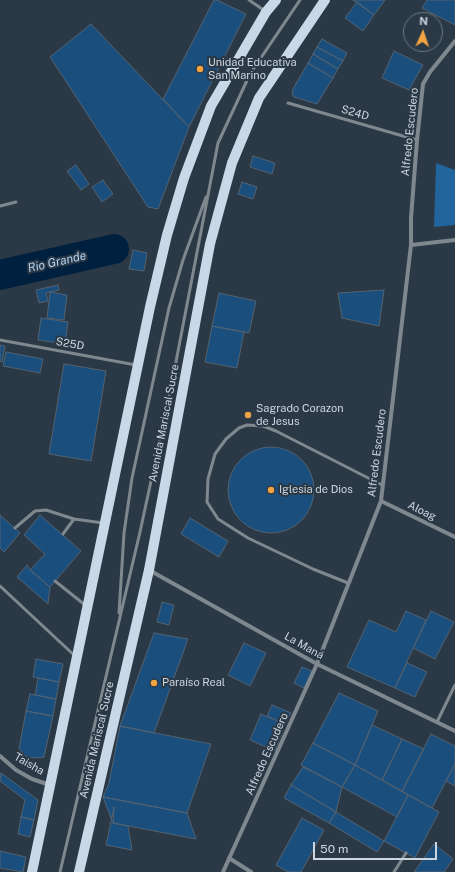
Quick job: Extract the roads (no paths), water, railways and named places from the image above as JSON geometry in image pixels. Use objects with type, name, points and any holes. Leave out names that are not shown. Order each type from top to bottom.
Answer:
[{"type":"main road","points":[[32,872],[165,243],[184,178],[211,106],[266,12],[276,0]]},
{"type":"main road","name":"Avenida Mariscal Sucre","points":[[79,872],[149,570],[210,244],[232,164],[260,97],[325,0]]},
{"type":"street","name":"Alfredo Escudero","points":[[223,872],[317,664],[380,501],[411,246],[411,218],[423,84],[430,72],[455,41]]},
{"type":"street","points":[[411,246],[455,240]]},
{"type":"street","name":"Aloag","points":[[380,501],[455,537]]},
{"type":"street","name":"La Maná","points":[[149,570],[317,664],[455,731]]},
{"type":"street","name":"Taisha","points":[[0,756],[16,770],[32,779],[51,785]]},
{"type":"street","points":[[230,858],[251,872]]},
{"type":"lane","points":[[249,0],[266,12]]},
{"type":"lane","points":[[60,872],[140,532],[170,393],[218,143],[250,74],[300,0]]},
{"type":"lane","name":"S24D","points":[[288,103],[417,140]]},
{"type":"lane","points":[[118,621],[124,533],[132,478],[169,308],[183,260],[209,187]]},
{"type":"lane","points":[[0,206],[16,202]]},
{"type":"lane","name":"S25D","points":[[0,340],[138,366]]},
{"type":"lane","points":[[348,584],[248,538],[218,519],[207,502],[208,479],[215,454],[226,439],[239,428],[247,425],[263,426],[276,431],[382,485]]},
{"type":"lane","points":[[15,528],[35,511],[46,510],[74,519],[105,523]]},
{"type":"lane","points":[[63,534],[74,519]]},
{"type":"lane","points":[[55,581],[88,607]]},
{"type":"lane","points":[[0,586],[77,658]]},
{"type":"lane","points":[[437,722],[455,685]]},
{"type":"lane","points":[[394,872],[406,854]]},
{"type":"waterway","name":"Rio Grande","points":[[0,275],[114,249]]},
{"type":"place","name":"Unidad Educativa San Marino","points":[[200,69]]},
{"type":"place","name":"Sagrado Corazon de Jesus","points":[[248,415]]},
{"type":"place","name":"Iglesia de Dios","points":[[271,490]]},
{"type":"place","name":"Paraíso Real","points":[[154,683]]}]
